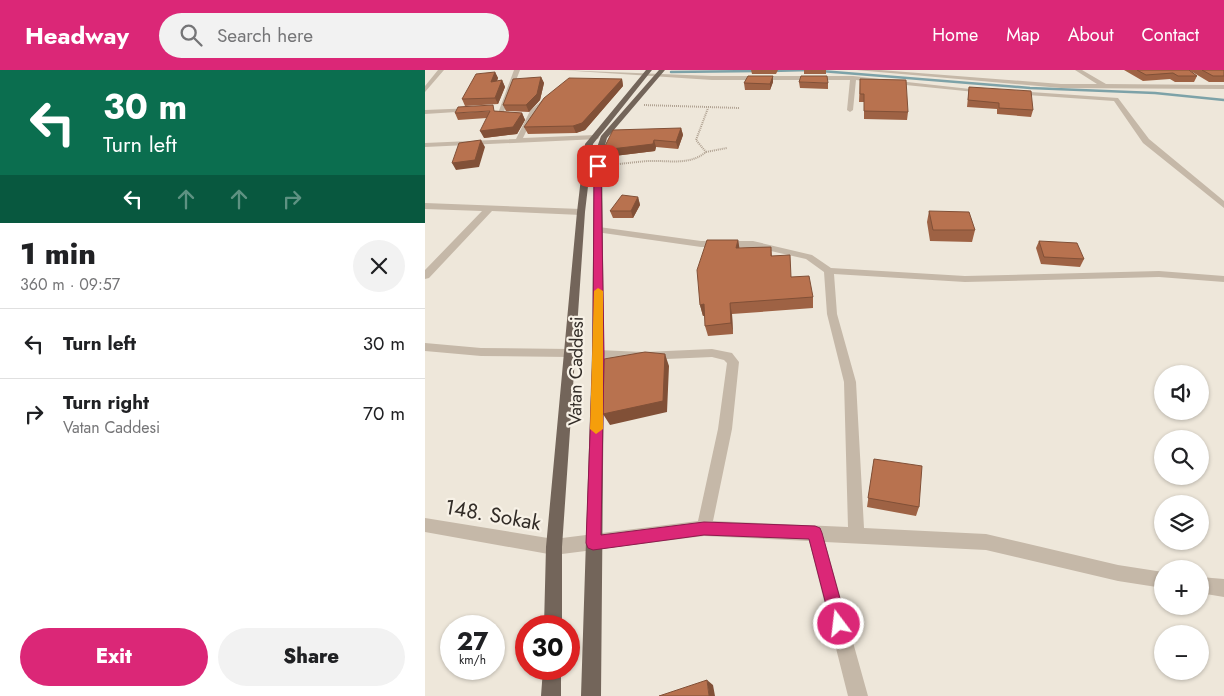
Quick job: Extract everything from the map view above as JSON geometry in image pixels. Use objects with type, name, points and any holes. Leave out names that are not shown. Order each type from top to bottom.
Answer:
[{"type":"main road","name":"Vatan Caddesi","points":[[591,696],[598,354],[598,156],[604,138],[634,104],[654,72]]},
{"type":"main road","name":"Vatan Caddesi","points":[[553,615],[554,547],[581,212],[589,144],[654,72]]},
{"type":"main road","points":[[551,696],[552,680]]},
{"type":"street","points":[[425,90],[441,70]]},
{"type":"street","points":[[517,70],[499,115],[502,117],[531,116]]},
{"type":"street","points":[[563,70],[586,73],[654,72],[670,77],[853,78],[991,91]]},
{"type":"street","points":[[572,78],[597,70]]},
{"type":"street","points":[[859,70],[908,72],[1061,86],[1224,88]]},
{"type":"street","points":[[1078,70],[1104,86]]},
{"type":"street","points":[[850,110],[853,78]]},
{"type":"street","points":[[1196,79],[1210,87]]},
{"type":"street","points":[[519,140],[531,116],[557,90]]},
{"type":"street","points":[[1008,92],[1116,99],[1146,141],[1224,206]]},
{"type":"street","points":[[492,108],[501,108]]},
{"type":"street","points":[[425,112],[482,109]]},
{"type":"street","points":[[425,145],[595,137]]},
{"type":"street","points":[[425,206],[489,210],[581,212]]},
{"type":"street","points":[[425,276],[489,210]]},
{"type":"street","points":[[599,230],[701,244],[753,244],[809,256],[829,271],[965,279],[1159,274],[1224,279]]},
{"type":"street","points":[[829,271],[832,314],[850,382],[856,535]]},
{"type":"street","points":[[425,347],[481,352],[569,353]]},
{"type":"street","points":[[598,354],[644,356],[712,353],[728,356],[733,362],[725,429],[704,528]]},
{"type":"street","name":"148. Sokak","points":[[425,525],[554,547],[704,528],[986,542],[1118,573],[1154,579]]},
{"type":"street","points":[[815,533],[858,696]]},
{"type":"street","points":[[1209,586],[1224,588]]},
{"type":"path","points":[[634,104],[739,108]]},
{"type":"path","points":[[706,152],[696,140],[708,108]]},
{"type":"path","points":[[598,166],[653,161],[685,161],[702,156],[706,152],[727,148]]},
{"type":"building","points":[[1137,70],[1189,70],[1197,76],[1178,76],[1173,73],[1146,75]]},
{"type":"building","points":[[1202,70],[1224,70],[1224,76],[1213,76]]},
{"type":"building","points":[[495,72],[491,82],[502,80],[495,98],[462,99],[476,74]]},
{"type":"building","points":[[748,76],[773,76],[770,84],[744,83]]},
{"type":"building","points":[[801,76],[827,76],[828,83],[799,82]]},
{"type":"building","points":[[541,77],[537,94],[526,105],[503,105],[513,79]]},
{"type":"building","points":[[569,78],[622,79],[582,123],[573,126],[524,127],[544,98]]},
{"type":"building","points":[[860,79],[906,80],[908,112],[864,111],[864,94],[860,94]]},
{"type":"building","points":[[969,87],[1031,91],[1033,110],[999,108],[999,103],[968,100]]},
{"type":"building","points":[[493,105],[494,111],[522,113],[513,127],[480,131],[490,111],[455,113],[458,107]]},
{"type":"building","points":[[681,128],[676,142],[654,140],[653,144],[603,150],[613,130]]},
{"type":"building","points":[[481,140],[475,160],[452,163],[459,143]]},
{"type":"building","points":[[622,195],[638,197],[631,211],[610,211]]},
{"type":"building","points":[[929,211],[969,212],[975,230],[933,230]]},
{"type":"building","points":[[707,240],[738,240],[736,248],[771,247],[771,256],[790,255],[791,277],[809,276],[813,297],[730,303],[731,323],[705,326],[704,304],[700,305],[697,270]]},
{"type":"building","points":[[1039,241],[1077,243],[1084,259],[1044,257]]},
{"type":"building","points":[[645,352],[665,354],[663,401],[603,414],[604,359]]},
{"type":"building","points":[[874,459],[922,466],[919,507],[868,498]]},
{"type":"building","points":[[707,680],[709,696],[659,696]]},
{"type":"waterway","points":[[771,71],[810,70]]},
{"type":"waterway","points":[[671,72],[758,71]]},
{"type":"waterway","points":[[821,71],[1030,88],[1155,93],[1224,100]]},
{"type":"slow traffic","points":[[596,429],[598,291]]},
{"type":"route","points":[[598,166],[598,354],[593,543],[704,528],[815,533],[839,624]]}]
